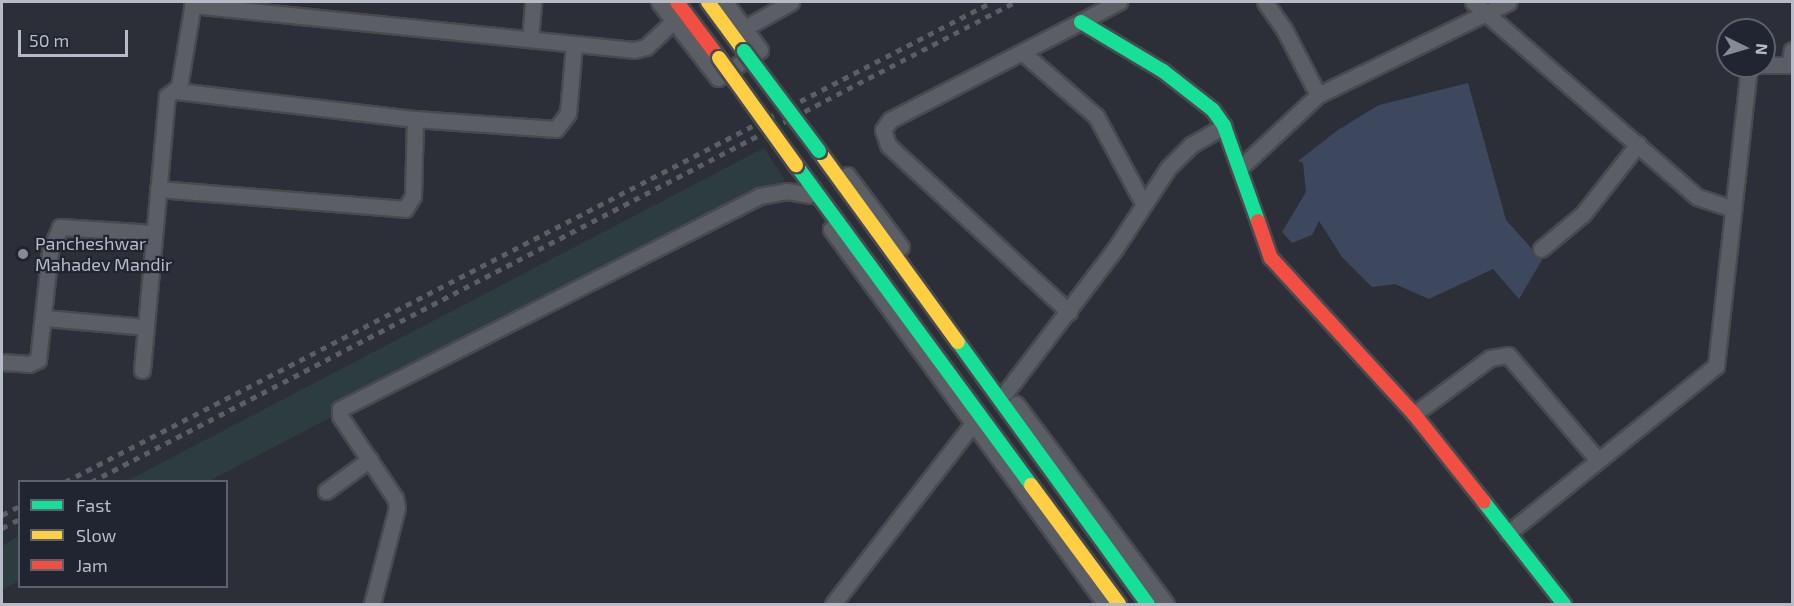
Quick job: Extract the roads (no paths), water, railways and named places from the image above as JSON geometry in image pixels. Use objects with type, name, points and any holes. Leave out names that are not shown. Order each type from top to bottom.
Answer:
[{"type":"main road","points":[[677,2],[796,165],[809,188],[1119,604]]},
{"type":"main road","points":[[708,2],[1148,604]]},
{"type":"main road","points":[[1081,22],[1163,71],[1212,110],[1224,126],[1271,258],[1414,414],[1564,604]]},
{"type":"street","points":[[530,39],[534,2]]},
{"type":"street","points":[[659,2],[718,78],[758,53],[759,46],[725,2]]},
{"type":"street","points":[[746,28],[791,2]]},
{"type":"street","points":[[1069,312],[888,145],[883,136],[885,125],[890,120],[1119,2]]},
{"type":"street","points":[[1265,2],[1284,29],[1318,95]]},
{"type":"street","points":[[1240,168],[1318,95],[1478,6],[1509,2]]},
{"type":"street","points":[[176,91],[192,3],[634,50],[646,47],[674,21]]},
{"type":"street","points":[[1478,6],[1697,197],[1731,208]]},
{"type":"street","points":[[142,370],[167,96],[176,91],[415,119],[556,129],[568,113],[574,44]]},
{"type":"street","points":[[1776,65],[1789,65],[1792,50]]},
{"type":"street","points":[[1022,52],[1096,116],[1143,204]]},
{"type":"street","points":[[1508,533],[1597,459],[1716,366],[1731,208],[1747,78]]},
{"type":"street","points":[[158,189],[405,209],[413,196],[415,119]]},
{"type":"street","points":[[1006,392],[1069,312],[1143,204],[1181,154],[1224,126]]},
{"type":"street","points":[[1540,249],[1583,214],[1638,144]]},
{"type":"street","points":[[822,155],[851,178],[1006,392],[1166,604]]},
{"type":"street","points":[[372,604],[396,508],[395,498],[340,416],[340,409],[759,196],[809,188],[853,263],[1105,604]]},
{"type":"street","points":[[2,362],[29,364],[38,360],[45,318],[50,251],[60,227],[154,233]]},
{"type":"street","points":[[45,318],[145,327]]},
{"type":"street","points":[[1414,414],[1490,358],[1508,355],[1597,459]]},
{"type":"street","points":[[833,604],[972,425]]},
{"type":"street","points":[[326,490],[370,459]]},
{"type":"water","points":[[1468,83],[1506,220],[1542,260],[1519,299],[1493,269],[1429,299],[1395,284],[1372,287],[1342,257],[1319,221],[1312,235],[1292,243],[1282,232],[1306,192],[1303,163],[1298,161],[1338,130],[1379,105]]},
{"type":"railway","points":[[69,480],[992,2]]},
{"type":"railway","points":[[95,480],[1015,2]]},
{"type":"railway","points":[[2,515],[18,507]]},
{"type":"railway","points":[[2,528],[18,520]]},
{"type":"place","name":"Pancheshwar Mahadev Mandir","points":[[23,254]]}]
